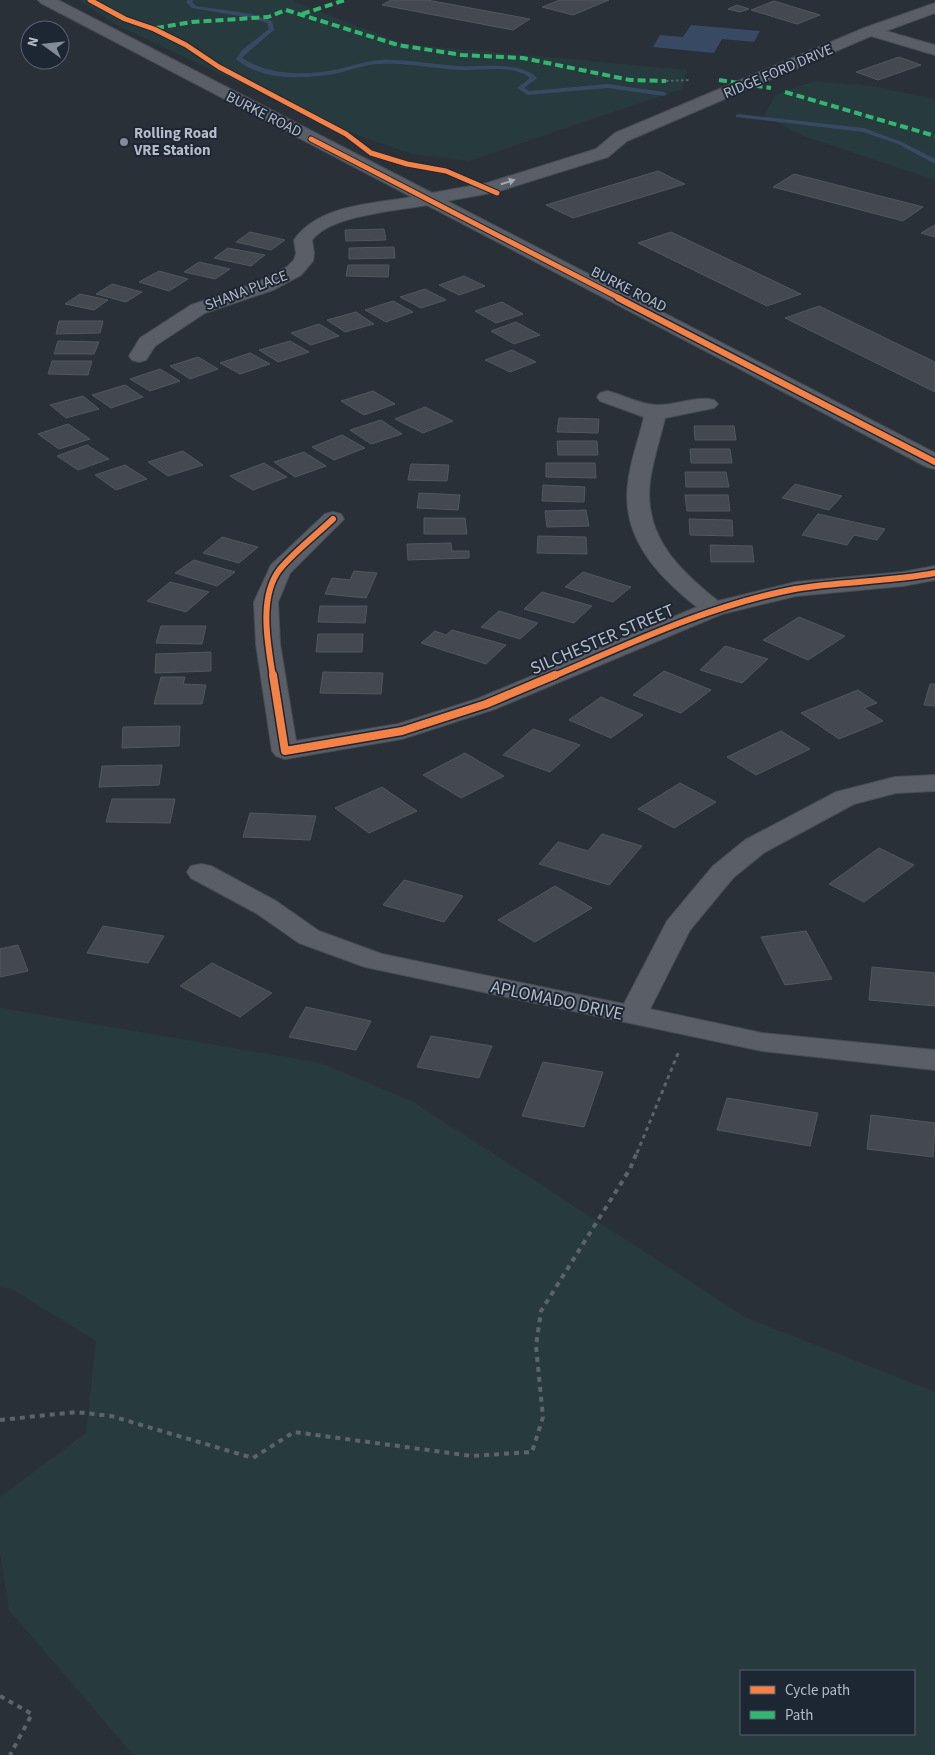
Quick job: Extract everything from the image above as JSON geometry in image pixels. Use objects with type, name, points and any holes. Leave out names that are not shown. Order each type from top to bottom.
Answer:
[{"type":"street","name":"BURKE ROAD","points":[[46,0],[935,462]]},
{"type":"street","name":"RIDGE FORD DRIVE","points":[[425,198],[490,188],[602,153],[621,137],[870,31],[935,8]]},
{"type":"street","points":[[870,31],[935,50]]},
{"type":"street","name":"RIDGE FORD DRIVE","points":[[593,138],[621,137]]},
{"type":"street","points":[[425,198],[464,176],[482,170]]},
{"type":"street","name":"SHANA PLACE","points":[[139,356],[147,342],[198,309],[266,286],[294,271],[303,261],[305,253],[303,240],[308,232],[319,224],[345,215],[425,198]]},
{"type":"street","points":[[607,397],[627,407],[655,414],[682,411],[707,404]]},
{"type":"street","points":[[655,414],[638,492],[640,523],[648,543],[677,579],[714,609]]},
{"type":"street","name":"SILCHESTER STREET","points":[[332,519],[279,570],[266,602],[268,644],[285,751],[402,731],[477,707],[714,609],[796,589],[935,573]]},
{"type":"street","points":[[632,1016],[677,927],[723,872],[755,846],[845,798],[895,784],[935,783]]},
{"type":"street","name":"APLOMADO DRIVE","points":[[201,872],[266,907],[309,936],[375,961],[762,1042],[935,1060]]},
{"type":"path","points":[[0,1420],[76,1412],[111,1416],[253,1458],[294,1432],[472,1456],[532,1452],[543,1417],[536,1346],[541,1311],[630,1169],[690,1028]]},
{"type":"path","points":[[0,1696],[32,1714],[10,1755]]},
{"type":"green space","points":[[79,0],[294,0],[404,44],[687,70],[682,89],[469,161],[411,154],[321,122],[115,24]]},
{"type":"green space","points":[[814,81],[872,86],[935,99],[935,180],[804,136],[764,116],[775,95]]},
{"type":"green space","points":[[0,1008],[321,1063],[412,1101],[745,1317],[935,1392],[935,1755],[133,1755],[9,1610],[0,1554],[0,1497],[86,1433],[96,1341],[10,1288],[0,1287]]},
{"type":"water","points":[[691,25],[760,31],[754,42],[722,39],[714,53],[653,47],[660,35],[683,37]]},
{"type":"building","points":[[391,0],[427,0],[530,19],[513,30],[382,5]]},
{"type":"building","points":[[560,0],[609,0],[573,15],[542,7]]},
{"type":"building","points":[[774,1],[820,15],[797,24],[751,10]]},
{"type":"building","points":[[737,5],[749,9],[740,12],[728,9]]},
{"type":"building","points":[[899,57],[921,65],[878,80],[856,72]]},
{"type":"building","points":[[658,171],[685,184],[573,218],[546,205]]},
{"type":"building","points":[[794,174],[923,207],[903,221],[773,187]]},
{"type":"building","points":[[935,225],[935,237],[921,233]]},
{"type":"building","points":[[384,229],[386,240],[346,241],[345,230]]},
{"type":"building","points":[[250,232],[285,240],[271,250],[236,242]]},
{"type":"building","points":[[671,232],[801,294],[767,306],[638,243]]},
{"type":"building","points":[[394,247],[395,258],[349,259],[349,248]]},
{"type":"building","points":[[228,248],[265,255],[251,266],[214,258]]},
{"type":"building","points":[[199,262],[230,269],[215,279],[184,272]]},
{"type":"building","points":[[348,265],[389,265],[388,277],[346,276]]},
{"type":"building","points":[[159,271],[188,279],[169,291],[139,282]]},
{"type":"building","points":[[464,276],[485,286],[459,295],[439,285]]},
{"type":"building","points":[[112,284],[142,292],[126,302],[96,294]]},
{"type":"building","points":[[425,289],[446,300],[421,308],[400,297]]},
{"type":"building","points":[[80,294],[108,300],[94,310],[65,304]]},
{"type":"building","points":[[393,301],[413,312],[386,322],[365,310]]},
{"type":"building","points":[[502,302],[523,314],[496,323],[475,311]]},
{"type":"building","points":[[819,306],[935,362],[935,392],[785,318]]},
{"type":"building","points":[[356,312],[374,324],[345,332],[327,320]]},
{"type":"building","points":[[59,321],[103,321],[100,333],[56,334]]},
{"type":"building","points":[[516,322],[540,335],[514,344],[491,331]]},
{"type":"building","points":[[319,324],[339,336],[311,345],[291,333]]},
{"type":"building","points":[[58,341],[99,342],[94,354],[54,354]]},
{"type":"building","points":[[290,341],[309,352],[278,362],[259,350]]},
{"type":"building","points":[[512,350],[536,362],[510,372],[485,360]]},
{"type":"building","points":[[250,353],[270,364],[240,374],[220,363]]},
{"type":"building","points":[[198,357],[218,369],[190,379],[170,366]]},
{"type":"building","points":[[52,361],[92,361],[88,375],[48,374]]},
{"type":"building","points":[[160,369],[180,381],[150,391],[130,379]]},
{"type":"building","points":[[125,385],[143,397],[111,408],[92,395]]},
{"type":"building","points":[[373,391],[395,404],[364,415],[341,401]]},
{"type":"building","points":[[83,396],[99,409],[66,418],[50,405]]},
{"type":"building","points":[[425,407],[453,421],[423,433],[395,419]]},
{"type":"building","points":[[559,418],[599,419],[598,433],[557,432]]},
{"type":"building","points":[[381,420],[402,434],[371,444],[350,430]]},
{"type":"building","points":[[68,424],[90,439],[59,449],[38,434]]},
{"type":"building","points":[[694,426],[734,426],[736,440],[695,440]]},
{"type":"building","points":[[342,435],[365,448],[334,460],[312,447]]},
{"type":"building","points":[[557,441],[597,441],[598,455],[558,455]]},
{"type":"building","points":[[87,445],[109,459],[78,470],[57,456]]},
{"type":"building","points":[[690,449],[730,449],[732,463],[691,463]]},
{"type":"building","points":[[183,451],[203,465],[168,476],[148,462]]},
{"type":"building","points":[[304,452],[326,466],[295,477],[274,462]]},
{"type":"building","points":[[264,463],[287,477],[253,490],[230,476]]},
{"type":"building","points":[[546,463],[595,463],[596,478],[546,477]]},
{"type":"building","points":[[411,464],[449,465],[447,481],[408,480]]},
{"type":"building","points":[[125,465],[147,479],[116,490],[95,475]]},
{"type":"building","points":[[685,472],[726,472],[729,487],[686,487]]},
{"type":"building","points":[[795,484],[842,496],[829,510],[782,498]]},
{"type":"building","points":[[543,485],[585,487],[584,502],[542,501]]},
{"type":"building","points":[[419,493],[460,495],[458,510],[417,508]]},
{"type":"building","points":[[685,495],[728,495],[730,511],[687,511]]},
{"type":"building","points":[[586,510],[589,526],[547,527],[545,511]]},
{"type":"building","points":[[818,514],[885,529],[877,540],[854,535],[847,545],[802,535]]},
{"type":"building","points":[[424,518],[465,518],[467,534],[424,534]]},
{"type":"building","points":[[689,519],[732,520],[733,536],[690,535]]},
{"type":"building","points":[[538,536],[586,537],[587,554],[537,553]]},
{"type":"building","points":[[222,537],[258,547],[239,563],[203,553]]},
{"type":"building","points":[[451,543],[452,551],[469,551],[469,558],[408,560],[407,544]]},
{"type":"building","points":[[710,545],[752,546],[754,562],[711,562]]},
{"type":"building","points":[[194,560],[235,572],[217,586],[175,573]]},
{"type":"building","points":[[354,571],[377,573],[366,598],[325,594],[332,578],[350,580]]},
{"type":"building","points":[[583,572],[631,587],[613,602],[565,587]]},
{"type":"building","points":[[170,582],[209,592],[186,612],[147,601]]},
{"type":"building","points":[[542,592],[592,606],[574,623],[524,609]]},
{"type":"building","points":[[320,606],[367,606],[365,623],[318,622]]},
{"type":"building","points":[[499,611],[538,623],[520,639],[481,627]]},
{"type":"building","points":[[799,617],[845,636],[808,660],[763,640]]},
{"type":"building","points":[[161,626],[206,626],[202,644],[156,643]]},
{"type":"building","points":[[452,630],[506,645],[486,664],[421,643],[435,631],[446,635]]},
{"type":"building","points":[[318,634],[363,634],[362,652],[316,652]]},
{"type":"building","points":[[725,646],[768,659],[742,683],[700,670]]},
{"type":"building","points":[[211,652],[211,671],[155,673],[156,654]]},
{"type":"building","points":[[664,671],[711,690],[681,713],[633,695]]},
{"type":"building","points":[[323,672],[383,673],[381,694],[320,693]]},
{"type":"building","points":[[161,677],[185,677],[183,684],[206,685],[202,704],[154,704]]},
{"type":"building","points":[[930,684],[935,684],[935,706],[924,705]]},
{"type":"building","points":[[858,690],[877,703],[864,708],[883,721],[839,739],[801,713]]},
{"type":"building","points":[[601,697],[643,715],[611,738],[569,720]]},
{"type":"building","points":[[180,726],[179,746],[122,748],[123,727]]},
{"type":"building","points":[[533,729],[580,745],[550,772],[503,755]]},
{"type":"building","points":[[781,731],[810,749],[756,775],[727,757]]},
{"type":"building","points":[[465,753],[504,776],[461,798],[423,775]]},
{"type":"building","points":[[162,765],[159,785],[99,787],[102,766]]},
{"type":"building","points":[[680,783],[716,802],[674,828],[638,809]]},
{"type":"building","points":[[382,787],[417,811],[369,833],[335,808]]},
{"type":"building","points":[[112,799],[175,799],[170,823],[106,822]]},
{"type":"building","points":[[250,813],[316,816],[310,840],[243,837]]},
{"type":"building","points":[[602,834],[642,846],[609,885],[539,864],[558,842],[588,851]]},
{"type":"building","points":[[879,848],[914,865],[864,902],[829,884]]},
{"type":"building","points":[[404,880],[463,896],[444,922],[383,905]]},
{"type":"building","points":[[555,886],[592,908],[535,942],[498,920]]},
{"type":"building","points":[[103,926],[164,936],[148,963],[87,953]]},
{"type":"building","points":[[806,931],[832,979],[785,985],[761,937]]},
{"type":"building","points":[[18,945],[28,971],[0,977],[0,949]]},
{"type":"building","points":[[212,963],[272,993],[240,1017],[180,986]]},
{"type":"building","points":[[872,967],[935,973],[935,1006],[869,1000]]},
{"type":"building","points":[[306,1007],[371,1021],[356,1050],[289,1037]]},
{"type":"building","points":[[431,1036],[492,1046],[479,1078],[417,1067]]},
{"type":"building","points":[[543,1062],[603,1072],[584,1127],[522,1116]]},
{"type":"building","points":[[727,1098],[818,1113],[810,1146],[717,1130]]},
{"type":"building","points":[[871,1115],[935,1123],[933,1157],[867,1149]]},
{"type":"waterway","points":[[191,0],[189,2],[194,7],[252,16],[270,22],[272,29],[244,51],[239,59],[249,65],[270,72],[292,75],[315,74],[378,62],[398,62],[457,68],[498,68],[521,71],[530,74],[534,78],[520,88],[528,93],[608,86],[664,94]]},
{"type":"waterway","points":[[738,116],[864,130],[900,143],[935,162]]},
{"type":"marked path","points":[[302,14],[345,0]]},
{"type":"marked path","points":[[156,28],[192,22],[268,17],[286,10],[398,45],[462,55],[523,58],[630,80],[666,81]]},
{"type":"marked path","points":[[719,80],[771,88]]},
{"type":"marked path","points":[[785,92],[935,136]]},
{"type":"cycle path","points":[[90,0],[125,19],[154,29],[186,45],[219,67],[346,134],[371,153],[407,164],[446,171],[497,193]]},
{"type":"cycle path","points":[[311,139],[935,462]]},
{"type":"cycle path","points":[[333,519],[279,570],[266,602],[268,644],[285,751],[402,731],[486,704],[714,609],[796,589],[903,579],[935,573]]},
{"type":"place","name":"Rolling Road VRE Station","points":[[124,142]]}]
